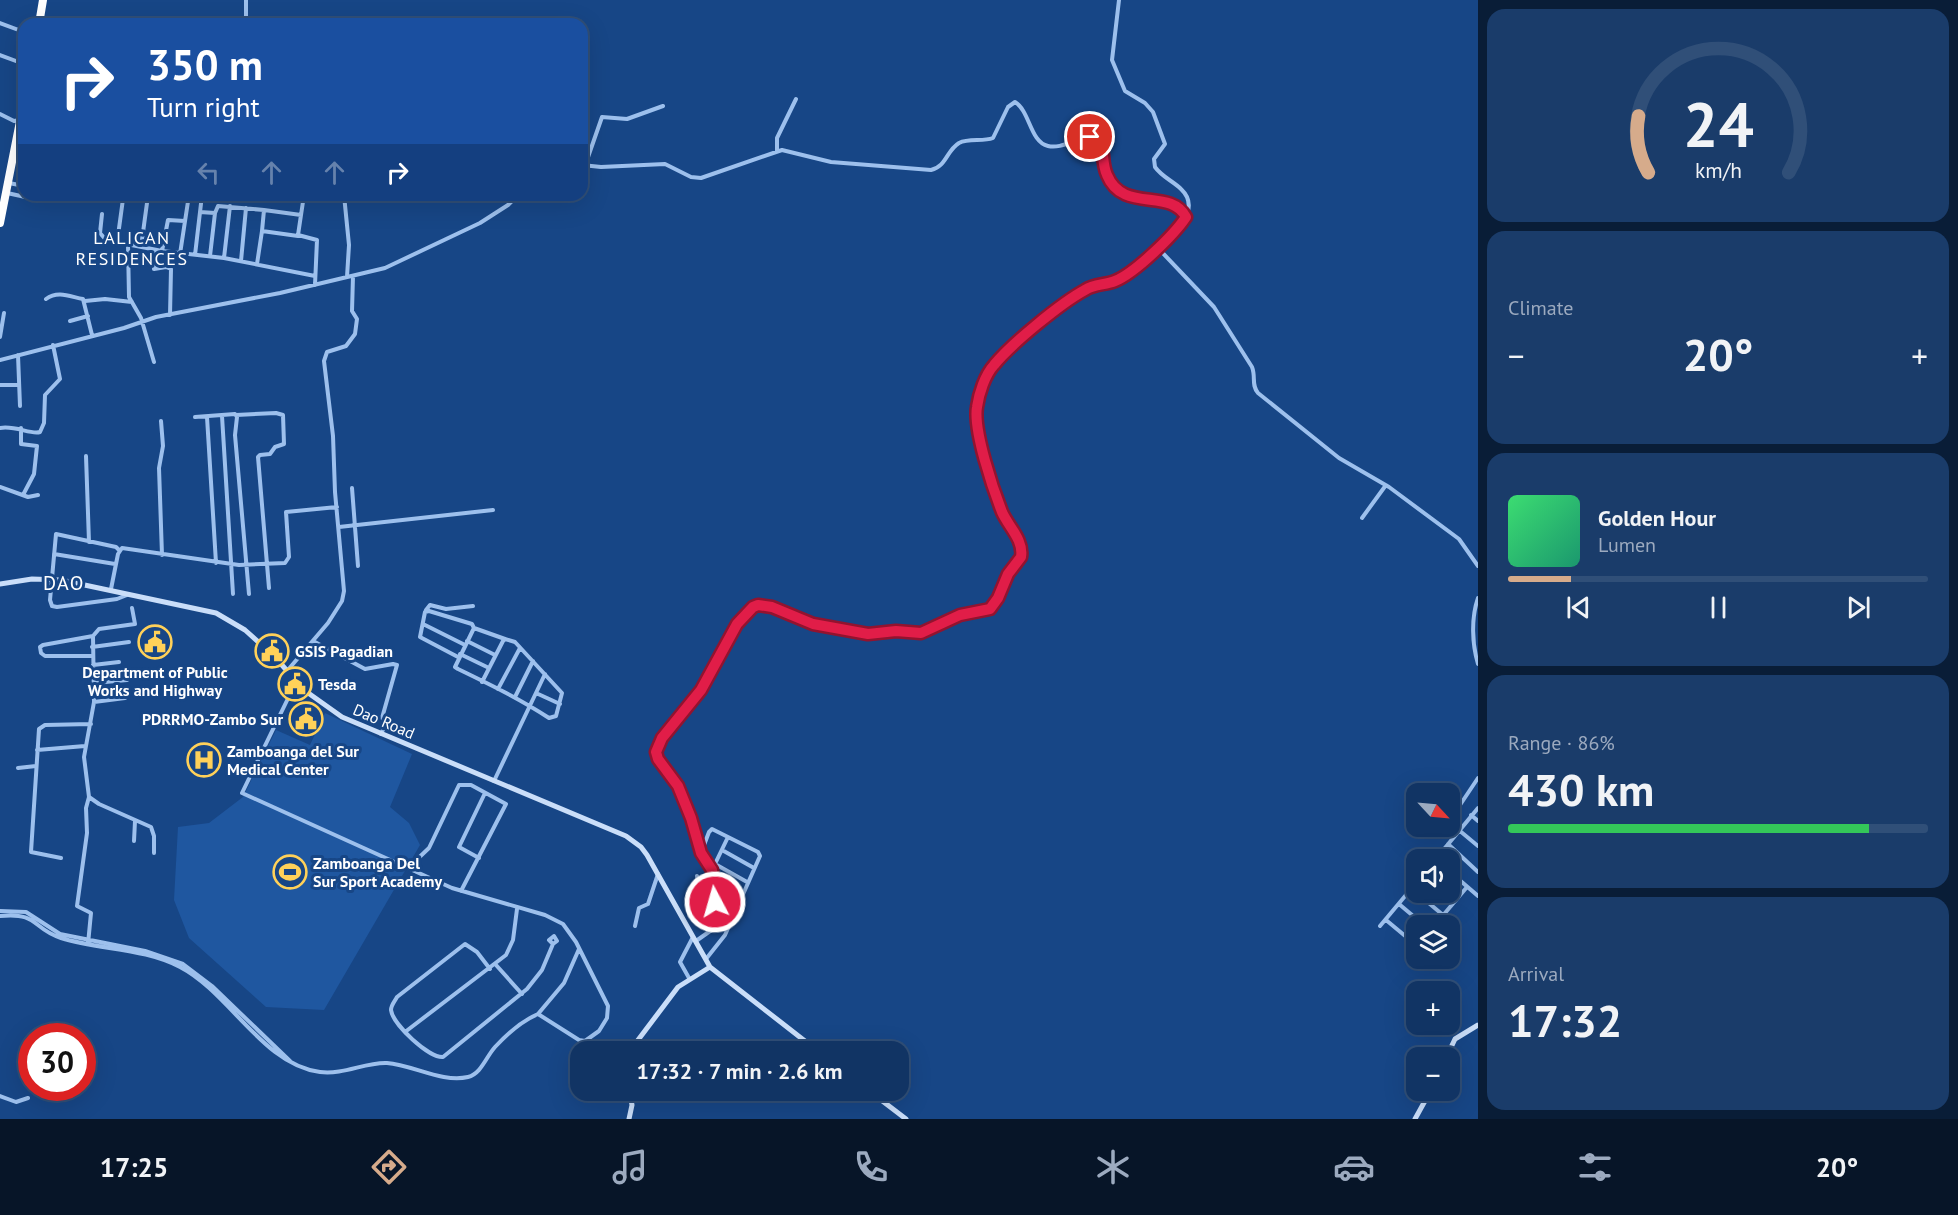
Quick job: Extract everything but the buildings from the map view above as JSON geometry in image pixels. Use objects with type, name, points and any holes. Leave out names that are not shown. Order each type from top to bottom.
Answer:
[{"type":"highway","points":[[40,18],[43,0]]},
{"type":"highway","points":[[0,223],[18,130]]},
{"type":"street","points":[[246,0],[246,18]]},
{"type":"street","points":[[689,978],[680,963],[695,938],[716,926],[718,914],[712,870],[701,853],[691,818],[678,786],[658,759],[656,752],[662,738],[701,690],[737,624],[753,607],[764,604],[801,620],[868,634],[928,631],[960,615],[990,609],[998,598],[1008,574],[1019,562],[1022,553],[1002,513],[976,424],[977,406],[990,370],[1019,340],[1076,295],[1086,289],[1123,276],[1177,230],[1186,217],[1190,205],[1186,194],[1155,167],[1154,159],[1165,144],[1153,112],[1145,103],[1125,91],[1112,60],[1119,0]]},
{"type":"street","points":[[0,23],[18,30]]},
{"type":"street","points":[[0,54],[18,62]]},
{"type":"street","points":[[777,151],[777,138],[795,99]]},
{"type":"street","points":[[588,166],[605,167],[665,164],[691,177],[701,178],[725,172],[782,150],[831,162],[936,169],[961,142],[993,138],[998,132],[1008,107],[1015,102],[1022,108],[1043,144],[1052,147],[1090,137],[1098,139],[1103,147],[1106,173],[1114,186],[1136,199],[1174,205],[1186,217]]},
{"type":"street","points":[[588,157],[602,117],[627,119],[663,106]]},
{"type":"street","points":[[0,114],[14,121],[18,120]]},
{"type":"street","points":[[8,183],[18,185]]},
{"type":"street","points":[[7,192],[18,195]]},
{"type":"street","points":[[117,243],[123,201]]},
{"type":"street","points":[[180,254],[188,201]]},
{"type":"street","points":[[195,255],[201,201]]},
{"type":"street","points":[[298,236],[303,201]]},
{"type":"street","points":[[345,201],[349,245],[347,277]]},
{"type":"street","points":[[0,360],[170,315],[315,285],[392,265],[416,251],[462,233],[498,212],[511,201]]},
{"type":"street","points":[[141,247],[147,203]]},
{"type":"street","points":[[210,256],[215,213],[218,206],[301,215]]},
{"type":"street","points":[[224,258],[230,206]]},
{"type":"street","points":[[241,261],[246,208]]},
{"type":"street","points":[[257,264],[264,210]]},
{"type":"street","points":[[200,212],[215,213]]},
{"type":"street","points":[[102,214],[102,237],[117,243],[180,254],[224,258],[315,276]]},
{"type":"street","points":[[162,251],[168,220],[185,221]]},
{"type":"street","points":[[262,231],[317,240],[315,285]]},
{"type":"street","points":[[128,245],[129,297],[142,323],[154,362]]},
{"type":"street","points":[[1157,247],[1209,300],[1220,315],[1252,367],[1254,387],[1258,393],[1339,458],[1386,485],[1459,539],[1478,566]]},
{"type":"street","points":[[156,250],[154,269],[166,267],[171,269],[170,315]]},
{"type":"street","points":[[287,671],[328,623],[344,596],[333,436],[328,412],[324,356],[330,349],[346,346],[355,334],[357,319],[352,310],[353,275]]},
{"type":"street","points":[[46,299],[60,294],[85,301],[105,299],[132,302]]},
{"type":"street","points":[[85,301],[92,334]]},
{"type":"street","points":[[0,337],[4,313]]},
{"type":"street","points":[[70,321],[88,316]]},
{"type":"street","points":[[0,428],[10,426],[37,434],[43,426],[45,395],[60,379],[53,345]]},
{"type":"street","points":[[18,355],[20,406]]},
{"type":"street","points":[[0,386],[19,385]]},
{"type":"street","points":[[195,417],[276,413],[283,416],[284,444],[274,448],[270,454],[258,456],[269,588]]},
{"type":"street","points":[[236,415],[249,594]]},
{"type":"street","points":[[222,416],[233,594]]},
{"type":"street","points":[[207,417],[216,563]]},
{"type":"street","points":[[161,421],[163,446],[159,468],[162,555]]},
{"type":"street","points":[[21,428],[21,444],[37,446],[34,474],[23,495]]},
{"type":"street","points":[[86,456],[89,542]]},
{"type":"street","points":[[1362,518],[1386,485]]},
{"type":"street","points":[[0,487],[23,495],[38,495]]},
{"type":"street","points":[[352,488],[358,566]]},
{"type":"street","points":[[119,550],[124,548],[246,566],[288,561],[286,512],[337,507]]},
{"type":"street","points":[[339,527],[449,513],[493,510]]},
{"type":"street","points":[[119,550],[116,547],[56,534],[50,600],[54,607],[117,598],[130,593]]},
{"type":"street","points":[[111,589],[119,550]]},
{"type":"street","points":[[54,554],[116,564]]},
{"type":"street","name":"Dao Road","points":[[0,584],[32,579],[51,579],[194,606],[224,617],[256,639],[296,682],[330,710],[381,734],[626,836],[641,847],[710,967]]},
{"type":"street","points":[[1478,598],[1474,616],[1474,638],[1478,664]]},
{"type":"street","points":[[473,606],[446,609],[430,605],[426,611],[420,637],[489,668]]},
{"type":"street","points":[[89,942],[91,913],[77,906],[87,833],[86,808],[89,797],[85,746],[94,702],[93,636],[99,628],[135,624],[132,608]]},
{"type":"street","points":[[426,611],[472,624],[474,628],[515,642],[563,695],[554,718],[456,668],[455,664],[459,655],[474,628]]},
{"type":"street","points":[[423,624],[495,655]]},
{"type":"street","points":[[92,656],[45,656],[41,655],[40,647],[93,636]]},
{"type":"street","points":[[482,682],[505,639]]},
{"type":"street","points":[[313,641],[365,669],[397,665],[382,718],[386,723],[381,734]]},
{"type":"street","points":[[92,647],[129,642]]},
{"type":"street","points":[[498,689],[520,648]]},
{"type":"street","points":[[93,664],[118,662]]},
{"type":"street","points":[[514,697],[533,662]]},
{"type":"street","points":[[494,781],[545,674]]},
{"type":"street","points":[[94,683],[127,680]]},
{"type":"street","points":[[296,682],[242,793],[461,891],[558,920],[570,932],[580,948],[607,1002],[608,1012],[603,1025],[593,1036],[582,1041],[537,1014]]},
{"type":"street","points":[[536,693],[560,704]]},
{"type":"street","points":[[94,702],[125,698]]},
{"type":"street","points":[[61,858],[31,852],[37,750],[42,726],[91,724]]},
{"type":"street","points":[[37,750],[85,746]]},
{"type":"street","points":[[18,768],[36,766]]},
{"type":"street","points":[[1460,803],[1478,778]]},
{"type":"street","points":[[409,867],[429,848],[459,785],[467,784],[506,804],[461,891]]},
{"type":"street","points":[[478,858],[459,847],[485,793]]},
{"type":"street","points":[[89,797],[153,829],[154,853]]},
{"type":"street","points":[[1478,808],[1460,831],[1478,846]]},
{"type":"street","points":[[1471,815],[1478,821]]},
{"type":"street","points":[[134,841],[135,821]]},
{"type":"street","points":[[701,853],[711,829],[759,854],[760,858],[720,942],[706,959]]},
{"type":"street","points":[[712,870],[728,837]]},
{"type":"street","points":[[1444,849],[1454,837]]},
{"type":"street","points":[[1448,844],[1478,872]]},
{"type":"street","points":[[722,850],[754,868]]},
{"type":"street","points":[[715,864],[747,882]]},
{"type":"street","points":[[634,926],[640,907],[648,904],[658,874]]},
{"type":"street","points":[[697,876],[703,920],[706,921],[718,914]]},
{"type":"street","points":[[713,880],[741,896]]},
{"type":"street","points":[[1460,881],[1478,896]]},
{"type":"street","points":[[1460,895],[1467,887]]},
{"type":"street","points":[[1380,926],[1406,896]]},
{"type":"street","points":[[715,902],[735,909]]},
{"type":"street","points":[[1429,903],[1443,915],[1453,903]]},
{"type":"street","points":[[1399,904],[1412,915]]},
{"type":"street","points":[[405,1032],[496,965],[511,946],[517,909]]},
{"type":"street","points":[[0,911],[26,912],[60,934],[168,961],[190,972],[283,1059],[318,1072],[335,1073],[388,1063],[433,1073],[466,1077],[478,1071],[491,1051],[537,1014],[564,983],[580,948]]},
{"type":"street","points":[[0,916],[25,916],[58,938],[89,942]]},
{"type":"street","points":[[1386,920],[1406,937]]},
{"type":"street","points":[[490,969],[474,949],[465,944],[397,997],[392,1005],[392,1012],[405,1032],[432,1055],[443,1057],[522,994],[539,975],[553,944]]},
{"type":"street","points":[[496,965],[522,994]]},
{"type":"street","points":[[637,1041],[678,987],[689,978],[710,967],[805,1041]]},
{"type":"street","points":[[1451,1047],[1455,1038],[1478,1025]]},
{"type":"street","points":[[0,1095],[16,1102],[19,1101]]},
{"type":"street","points":[[629,1119],[631,1101]]},
{"type":"street","points":[[882,1101],[906,1119]]},
{"type":"street","points":[[1415,1119],[1425,1101]]},
{"type":"shaded area","name":"Zamboanga Del Sur Sport Academy","points":[[325,713],[412,754],[390,807],[409,823],[420,845],[324,1010],[266,1007],[189,938],[174,900],[178,827],[209,823],[243,797],[276,730],[310,745]]},
{"type":"place","name":"Department of Public Works and Highway","points":[[155,642]]},
{"type":"place","name":"GSIS Pagadian","points":[[272,651]]},
{"type":"place","name":"Tesda","points":[[295,684]]},
{"type":"place","name":"PDRRMO-Zambo Sur","points":[[306,719]]},
{"type":"place","name":"Zamboanga del Sur Medical Center","points":[[204,760]]},
{"type":"place","name":"Zamboanga Del Sur Sport Academy","points":[[290,872]]},
{"type":"district","name":"LALICAN RESIDENCES","points":[[132,248]]},
{"type":"district","name":"DAO","points":[[64,583]]},
{"type":"route","points":[[715,902],[712,870],[701,853],[691,818],[678,786],[668,769],[658,759],[656,752],[662,738],[701,690],[728,639],[745,615],[753,607],[764,604],[813,624],[857,633],[896,631],[921,633],[960,615],[990,609],[995,604],[1008,574],[1019,562],[1021,547],[1002,513],[976,424],[977,406],[990,370],[999,358],[1019,340],[1076,295],[1093,286],[1117,280],[1139,264],[1169,238],[1186,217],[1181,210],[1167,202],[1142,200],[1121,192],[1109,180],[1106,173],[1101,142],[1090,137]]}]
